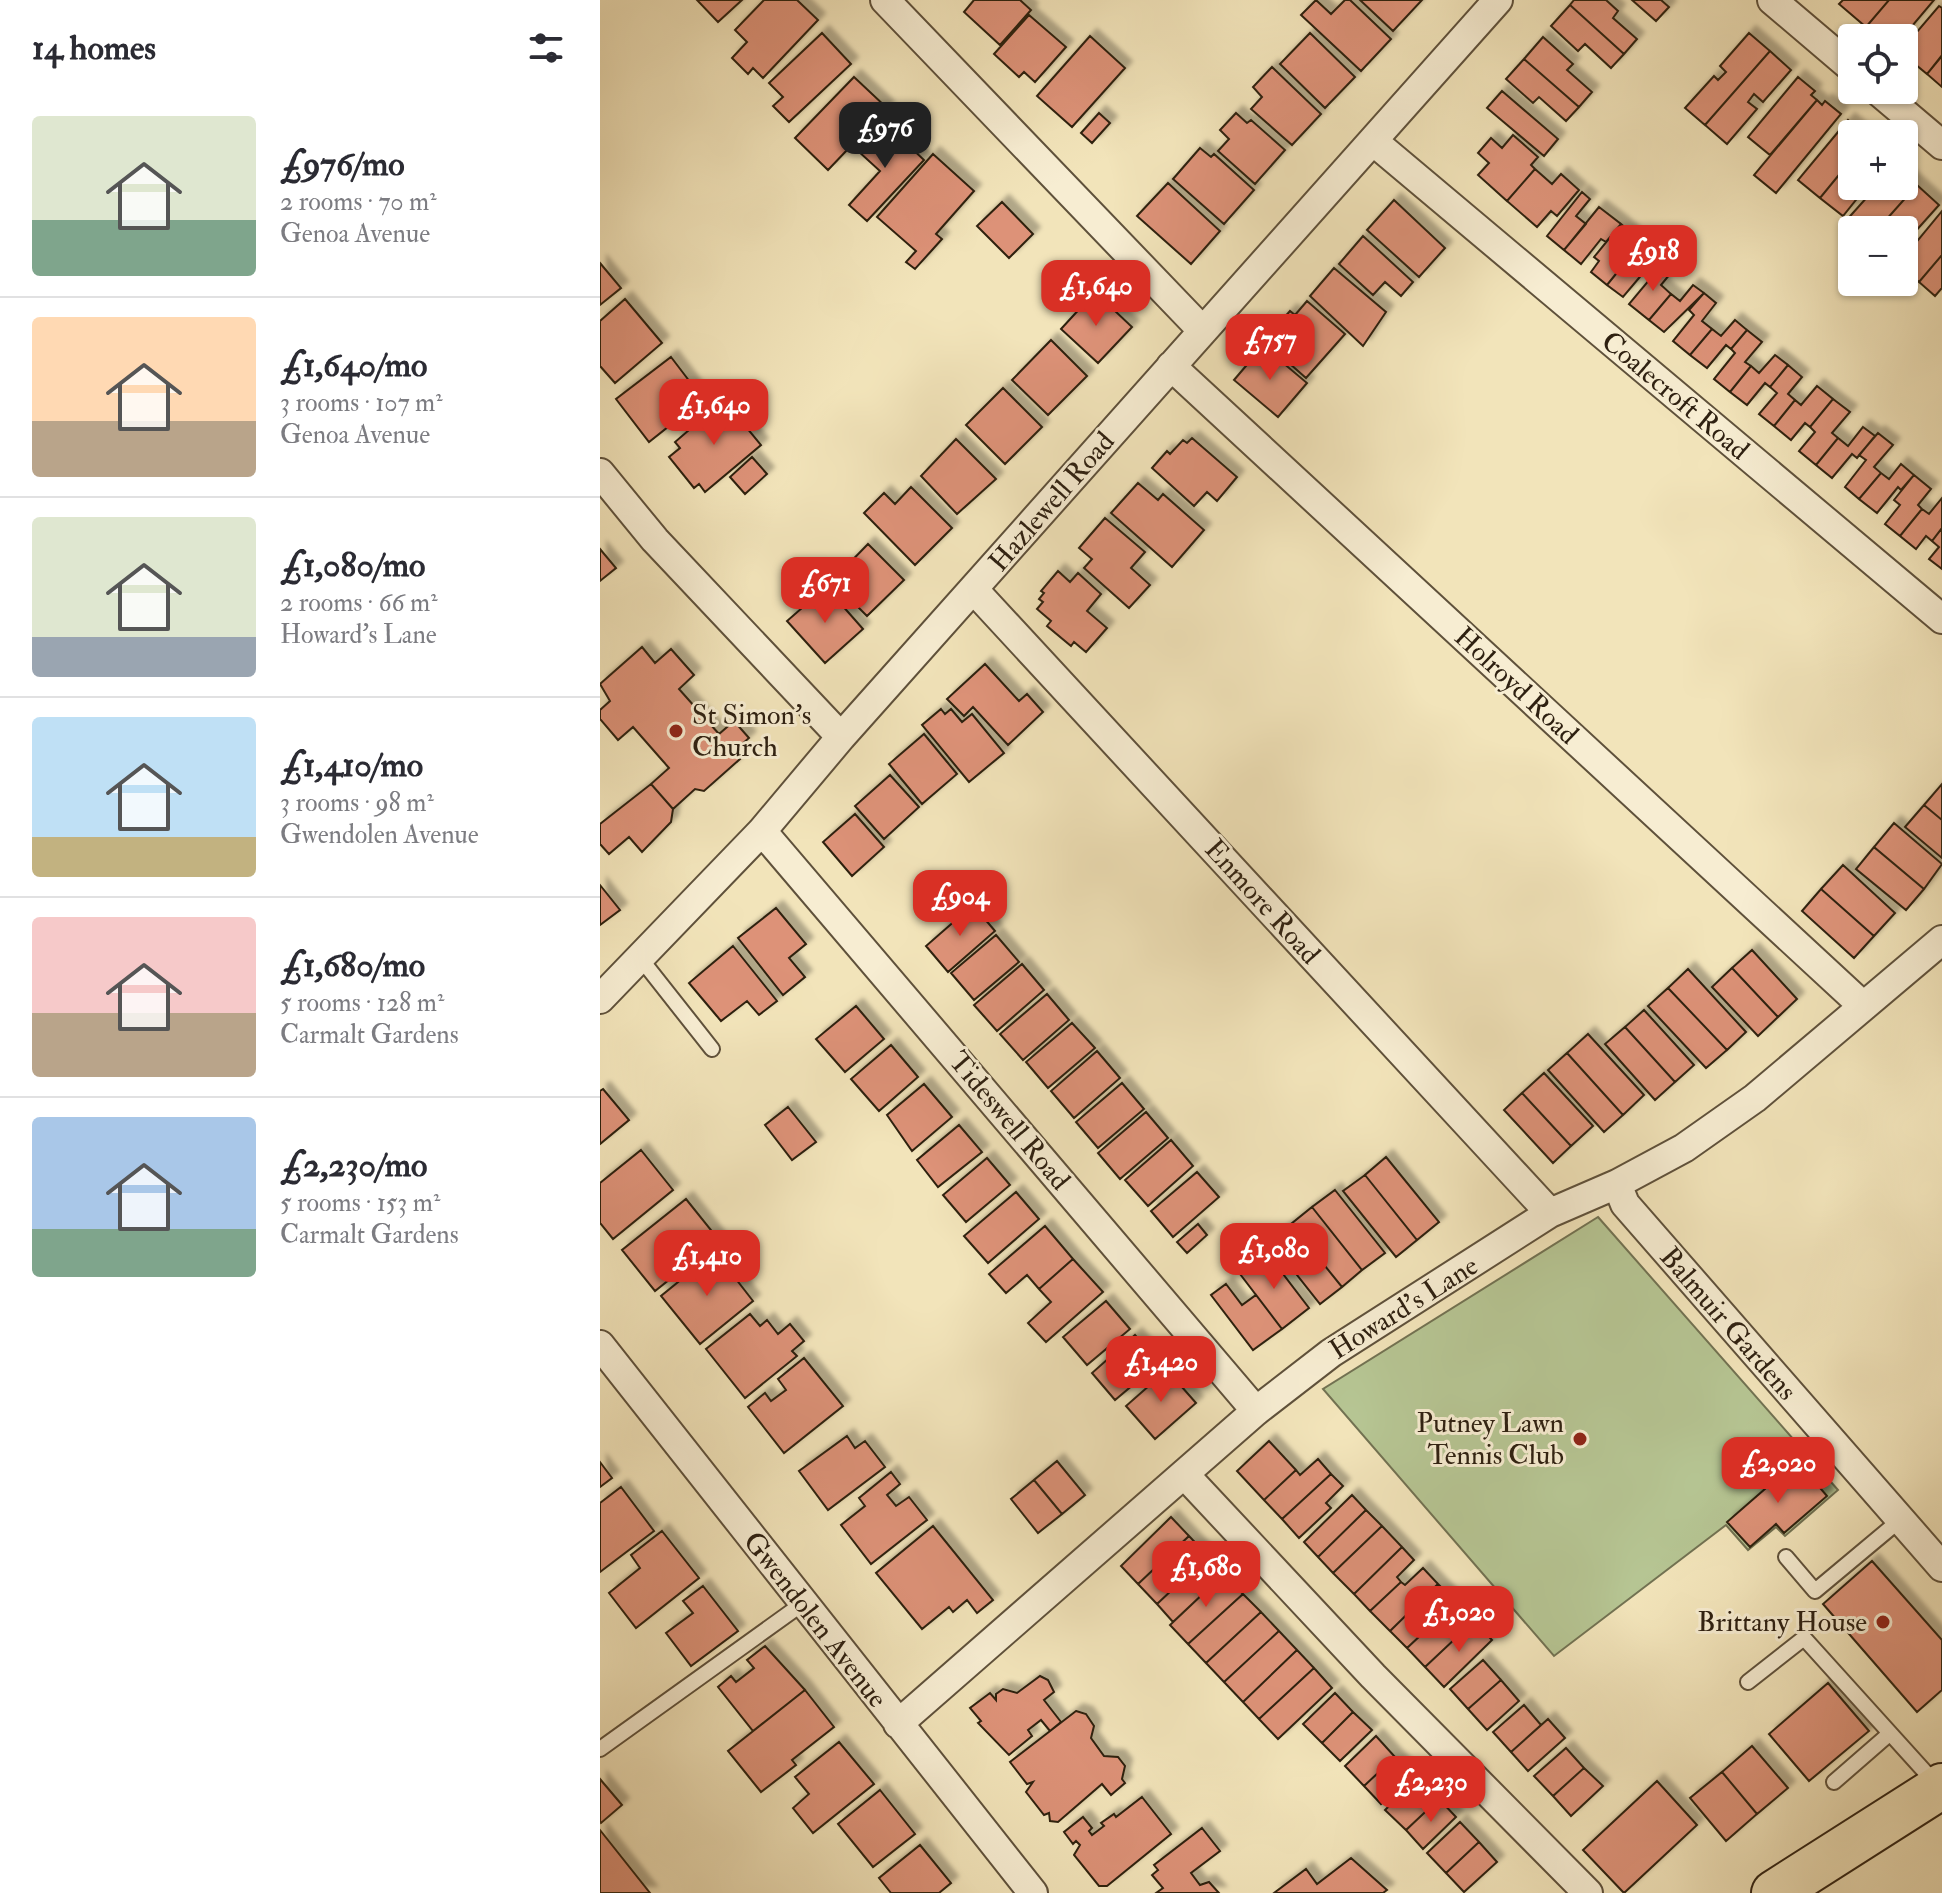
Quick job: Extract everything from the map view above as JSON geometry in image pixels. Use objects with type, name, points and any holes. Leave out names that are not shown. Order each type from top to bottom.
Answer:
[{"type":"highway","points":[[1774,1893],[1941,1786]]},
{"type":"street","points":[[885,0],[1202,330]]},
{"type":"street","name":"Hazlewell Road","points":[[600,999],[762,831],[841,737],[975,591],[1202,330],[1498,0]]},
{"type":"street","points":[[1772,0],[1838,56]]},
{"type":"street","points":[[1894,104],[1942,145]]},
{"type":"street","name":"Coalecroft Road","points":[[1373,141],[1942,619]]},
{"type":"street","name":"Holroyd Road","points":[[1171,366],[1862,1005]]},
{"type":"street","points":[[600,473],[665,551],[841,737]]},
{"type":"street","name":"Enmore Road","points":[[975,591],[1550,1213]]},
{"type":"street","name":"Tideswell Road","points":[[762,831],[1256,1411]]},
{"type":"street","name":"Howard's Lane","points":[[898,1724],[1256,1411],[1331,1353],[1550,1213],[1617,1184],[1684,1148],[1755,1098],[1942,940]]},
{"type":"street","name":"Balmuir Gardens","points":[[1617,1184],[1625,1204],[1942,1567]]},
{"type":"street","name":"Gwendolen Avenue","points":[[600,1345],[1033,1893]]},
{"type":"street","points":[[1184,1474],[1373,1676],[1588,1893]]},
{"type":"lane","points":[[641,959],[712,1049]]},
{"type":"lane","points":[[1786,1557],[1815,1591],[1900,1520]]},
{"type":"lane","points":[[600,1749],[802,1604]]},
{"type":"lane","points":[[1748,1682],[1804,1638],[1888,1735],[1941,1786]]},
{"type":"lane","points":[[1834,1782],[1888,1735]]},
{"type":"green space","name":"Putney Lawn Tennis Club","points":[[1598,1217],[1838,1490],[1785,1536],[1776,1527],[1748,1550],[1726,1525],[1554,1656],[1323,1389]]},
{"type":"building","points":[[697,0],[742,0],[718,22]]},
{"type":"building","points":[[764,0],[797,0],[818,20],[763,78],[753,68],[748,74],[732,58],[747,42],[735,30]]},
{"type":"building","points":[[974,0],[1020,0],[1031,10],[1000,45],[964,12]]},
{"type":"building","points":[[1316,0],[1331,14],[1345,0],[1350,0],[1391,39],[1361,71],[1301,15]]},
{"type":"building","points":[[1360,0],[1422,0],[1393,31]]},
{"type":"building","points":[[1574,0],[1606,0],[1618,11],[1613,18],[1637,39],[1624,54],[1570,5]]},
{"type":"building","points":[[1632,0],[1661,0],[1669,7],[1656,21]]},
{"type":"building","points":[[1843,0],[1889,0],[1869,24],[1862,24],[1839,4]]},
{"type":"building","points":[[1889,0],[1934,0],[1914,24],[1869,24]]},
{"type":"building","points":[[1570,5],[1624,54],[1611,68],[1585,44],[1578,51],[1551,26]]},
{"type":"building","points":[[1939,6],[1942,8],[1942,55],[1927,74],[1918,67],[1918,31]]},
{"type":"building","points":[[1029,15],[1066,47],[1035,82],[1024,72],[1019,77],[994,54]]},
{"type":"building","points":[[822,33],[851,64],[789,122],[773,106],[783,97],[769,83]]},
{"type":"building","points":[[1310,33],[1355,77],[1325,108],[1280,64]]},
{"type":"building","points":[[1749,33],[1770,51],[1705,125],[1685,108],[1714,76],[1718,80],[1726,72],[1720,66]]},
{"type":"building","points":[[1090,36],[1125,68],[1072,127],[1037,96]]},
{"type":"building","points":[[1543,37],[1573,64],[1567,70],[1592,92],[1579,107],[1524,59]]},
{"type":"building","points":[[1770,51],[1791,70],[1763,102],[1754,94],[1748,102],[1757,109],[1727,144],[1705,125]]},
{"type":"building","points":[[1942,56],[1942,87],[1927,74]]},
{"type":"building","points":[[1524,59],[1579,107],[1566,121],[1539,97],[1533,103],[1506,79]]},
{"type":"building","points":[[1272,67],[1321,114],[1292,145],[1251,109],[1262,97],[1253,87]]},
{"type":"building","points":[[854,77],[887,108],[828,170],[795,138]]},
{"type":"building","points":[[1798,77],[1815,91],[1811,95],[1817,100],[1770,155],[1748,137]]},
{"type":"building","points":[[1502,91],[1558,139],[1544,156],[1487,108]]},
{"type":"building","points":[[1817,100],[1822,105],[1825,101],[1841,114],[1776,193],[1754,175]]},
{"type":"building","points":[[1099,113],[1110,123],[1092,143],[1081,133]]},
{"type":"building","points":[[1236,113],[1247,123],[1251,120],[1285,150],[1255,184],[1218,151],[1229,139],[1220,130]]},
{"type":"building","points":[[885,123],[924,160],[867,221],[849,205],[880,171],[858,151]]},
{"type":"building","points":[[1838,132],[1838,176],[1820,198],[1798,180]]},
{"type":"building","points":[[1513,135],[1538,157],[1531,165],[1535,169],[1507,201],[1478,175],[1489,163],[1478,153],[1491,138],[1502,148]]},
{"type":"building","points":[[1200,148],[1211,157],[1214,154],[1254,190],[1224,224],[1173,179]]},
{"type":"building","points":[[933,154],[974,191],[936,234],[942,239],[915,269],[906,262],[916,251],[877,217]]},
{"type":"building","points":[[1535,169],[1552,184],[1561,174],[1579,190],[1557,216],[1551,211],[1537,227],[1507,201]]},
{"type":"building","points":[[1838,176],[1838,200],[1856,200],[1843,216],[1820,198]]},
{"type":"building","points":[[1168,183],[1220,231],[1191,264],[1137,216]]},
{"type":"building","points":[[1918,186],[1939,205],[1918,229],[1918,216],[1889,216],[1904,200],[1918,200]]},
{"type":"building","points":[[1582,192],[1590,199],[1576,216],[1586,224],[1564,250],[1547,236]]},
{"type":"building","points":[[1394,200],[1445,248],[1419,277],[1367,230]]},
{"type":"building","points":[[1865,200],[1904,200],[1889,216],[1850,216]]},
{"type":"building","points":[[1002,202],[1033,234],[1009,258],[977,226]]},
{"type":"building","points":[[1599,207],[1621,224],[1606,242],[1601,239],[1581,264],[1564,250]]},
{"type":"building","points":[[1942,211],[1942,255],[1919,282],[1918,281],[1918,240]]},
{"type":"building","points":[[1621,224],[1633,234],[1618,251],[1628,259],[1607,285],[1591,272],[1599,261],[1594,257]]},
{"type":"building","points":[[1363,236],[1413,282],[1401,296],[1385,282],[1373,295],[1339,264]]},
{"type":"building","points":[[1642,242],[1663,259],[1649,276],[1644,272],[1623,297],[1607,285]]},
{"type":"building","points":[[1942,255],[1942,288],[1935,296],[1919,282]]},
{"type":"building","points":[[1665,261],[1675,268],[1661,285],[1671,294],[1649,320],[1629,304]]},
{"type":"building","points":[[600,263],[621,288],[600,305]]},
{"type":"building","points":[[1334,268],[1386,312],[1363,346],[1310,296]]},
{"type":"building","points":[[1693,285],[1704,293],[1664,332],[1649,320],[1671,294],[1680,301]]},
{"type":"building","points":[[1095,292],[1132,327],[1098,363],[1061,329]]},
{"type":"building","points":[[1704,293],[1716,303],[1702,321],[1712,329],[1690,355],[1673,341],[1694,315],[1689,310]]},
{"type":"building","points":[[625,299],[662,343],[615,383],[600,366],[600,321]]},
{"type":"building","points":[[1307,301],[1345,334],[1306,378],[1264,341],[1290,311],[1295,315]]},
{"type":"building","points":[[1735,320],[1747,330],[1731,349],[1726,345],[1707,368],[1690,355],[1712,329],[1721,336]]},
{"type":"building","points":[[1747,330],[1762,342],[1745,362],[1751,366],[1730,392],[1714,379],[1735,353],[1731,349]]},
{"type":"building","points":[[1051,340],[1087,376],[1048,415],[1012,380]]},
{"type":"building","points":[[1263,346],[1307,383],[1278,417],[1234,380]]},
{"type":"building","points":[[1775,355],[1788,365],[1770,387],[1765,383],[1747,405],[1730,392],[1751,366],[1759,373]]},
{"type":"building","points":[[671,357],[703,399],[649,442],[616,399]]},
{"type":"building","points":[[1788,365],[1802,377],[1788,394],[1795,400],[1774,426],[1759,414],[1777,393],[1770,387]]},
{"type":"building","points":[[1817,386],[1833,399],[1810,427],[1805,423],[1791,440],[1774,426],[1795,400],[1801,405]]},
{"type":"building","points":[[1003,388],[1042,427],[1005,464],[966,425]]},
{"type":"building","points":[[1833,399],[1850,412],[1832,433],[1838,438],[1816,465],[1799,451],[1815,432],[1810,427]]},
{"type":"building","points":[[724,400],[761,445],[705,492],[699,484],[694,488],[669,457],[680,448],[675,442]]},
{"type":"building","points":[[1863,427],[1875,436],[1857,458],[1852,454],[1832,478],[1816,465],[1838,438],[1848,446]]},
{"type":"building","points":[[1878,433],[1893,445],[1874,467],[1881,473],[1859,499],[1845,487],[1866,460],[1859,455]]},
{"type":"building","points":[[1192,438],[1237,477],[1217,501],[1207,492],[1194,506],[1152,468],[1167,451],[1170,454],[1183,440],[1187,443]]},
{"type":"building","points":[[956,439],[996,479],[957,514],[921,476]]},
{"type":"building","points":[[752,457],[767,474],[745,494],[730,477]]},
{"type":"building","points":[[1901,464],[1914,475],[1901,490],[1898,487],[1877,513],[1859,499],[1881,473],[1889,479]]},
{"type":"building","points":[[1914,475],[1931,489],[1918,505],[1922,509],[1900,536],[1885,524],[1900,505],[1894,500]]},
{"type":"building","points":[[1138,483],[1158,500],[1163,494],[1204,530],[1172,567],[1111,513]]},
{"type":"building","points":[[911,487],[952,528],[915,565],[864,513],[884,493],[895,504]]},
{"type":"building","points":[[1942,498],[1942,528],[1932,541],[1926,536],[1916,549],[1900,536],[1922,509],[1929,514]]},
{"type":"building","points":[[1105,518],[1145,552],[1131,568],[1150,585],[1129,608],[1084,568],[1092,559],[1079,548]]},
{"type":"building","points":[[1942,528],[1942,569],[1929,559],[1939,547],[1932,541]]},
{"type":"building","points":[[868,544],[904,580],[867,616],[832,581]]},
{"type":"building","points":[[600,549],[616,568],[600,581]]},
{"type":"building","points":[[1058,571],[1070,582],[1078,573],[1101,594],[1087,611],[1107,628],[1086,652],[1074,642],[1071,646],[1047,626],[1051,621],[1037,609],[1043,602],[1039,599],[1044,593],[1041,591]]},
{"type":"building","points":[[826,587],[863,629],[825,663],[787,621]]},
{"type":"building","name":"St Simon's Church","points":[[642,647],[655,663],[671,649],[694,675],[679,689],[719,734],[734,721],[749,738],[734,751],[740,759],[704,791],[695,789],[673,809],[651,784],[669,768],[633,727],[618,740],[600,719],[600,710],[610,701],[600,684]]},
{"type":"building","points":[[985,664],[1019,701],[1027,694],[1043,712],[1008,745],[973,707],[964,716],[947,699]]},
{"type":"building","points":[[941,709],[945,714],[951,709],[962,722],[972,714],[1004,753],[969,782],[922,725]]},
{"type":"building","points":[[924,734],[957,774],[922,804],[889,764]]},
{"type":"building","points":[[890,775],[919,807],[884,839],[855,806]]},
{"type":"building","points":[[651,784],[673,809],[671,822],[642,852],[629,837],[609,854],[600,844],[600,824]]},
{"type":"building","points":[[1942,784],[1942,820],[1924,805]]},
{"type":"building","points":[[1924,805],[1942,820],[1942,858],[1905,827]]},
{"type":"building","points":[[855,814],[884,847],[852,876],[823,842]]},
{"type":"building","points":[[1894,823],[1942,864],[1924,889],[1874,847]]},
{"type":"building","points":[[1874,847],[1924,889],[1906,910],[1856,869]]},
{"type":"building","points":[[1843,865],[1895,913],[1874,936],[1821,889]]},
{"type":"building","points":[[600,885],[620,910],[600,925]]},
{"type":"building","points":[[1821,889],[1874,936],[1854,958],[1802,911]]},
{"type":"building","points":[[973,905],[995,931],[948,972],[926,946]]},
{"type":"building","points":[[776,908],[806,944],[789,958],[805,977],[783,995],[738,938]]},
{"type":"building","points":[[996,935],[1019,962],[974,1000],[951,973]]},
{"type":"building","points":[[733,946],[777,1001],[759,1015],[747,1001],[721,1021],[689,983]]},
{"type":"building","points":[[1752,950],[1797,999],[1778,1017],[1732,968]]},
{"type":"building","points":[[1022,964],[1044,990],[997,1031],[974,1005]]},
{"type":"building","points":[[1732,968],[1778,1017],[1758,1036],[1712,987]]},
{"type":"building","points":[[1688,969],[1746,1032],[1727,1050],[1668,988]]},
{"type":"building","points":[[1668,988],[1727,1050],[1706,1068],[1648,1006]]},
{"type":"building","points":[[1047,994],[1069,1020],[1023,1060],[1000,1034]]},
{"type":"building","points":[[856,1006],[884,1039],[845,1072],[816,1039]]},
{"type":"building","points":[[1644,1010],[1694,1065],[1675,1082],[1625,1027]]},
{"type":"building","points":[[1072,1023],[1095,1048],[1048,1088],[1026,1062]]},
{"type":"building","points":[[1625,1027],[1675,1082],[1655,1100],[1605,1044]]},
{"type":"building","points":[[1588,1034],[1644,1095],[1623,1115],[1567,1053]]},
{"type":"building","points":[[891,1045],[918,1077],[879,1111],[851,1079]]},
{"type":"building","points":[[1097,1051],[1120,1078],[1074,1118],[1051,1091]]},
{"type":"building","points":[[1567,1053],[1623,1115],[1604,1132],[1548,1070]]},
{"type":"building","points":[[1544,1073],[1593,1126],[1571,1146],[1522,1093]]},
{"type":"building","points":[[1122,1083],[1144,1109],[1098,1148],[1076,1122]]},
{"type":"building","points":[[924,1084],[952,1117],[912,1151],[887,1115]]},
{"type":"building","points":[[603,1089],[629,1120],[600,1144],[600,1091]]},
{"type":"building","points":[[1522,1093],[1571,1146],[1553,1163],[1504,1110]]},
{"type":"building","points":[[788,1107],[816,1142],[792,1160],[765,1125]]},
{"type":"building","points":[[1146,1112],[1168,1138],[1120,1179],[1098,1153]]},
{"type":"building","points":[[959,1125],[982,1152],[938,1187],[917,1160]]},
{"type":"building","points":[[1171,1140],[1193,1166],[1148,1206],[1125,1180]]},
{"type":"building","points":[[641,1150],[673,1190],[613,1239],[600,1223],[600,1183]]},
{"type":"building","points":[[1386,1157],[1439,1222],[1417,1240],[1365,1175]]},
{"type":"building","points":[[987,1158],[1010,1185],[966,1222],[943,1195]]},
{"type":"building","points":[[1197,1172],[1219,1197],[1173,1237],[1151,1211]]},
{"type":"building","points":[[1365,1175],[1417,1240],[1396,1257],[1343,1191]]},
{"type":"building","points":[[1335,1190],[1385,1253],[1362,1270],[1312,1207]]},
{"type":"building","points":[[1016,1192],[1039,1219],[988,1263],[964,1236]]},
{"type":"building","points":[[686,1199],[719,1240],[655,1291],[622,1250]]},
{"type":"building","points":[[1312,1207],[1362,1270],[1342,1287],[1291,1224]]},
{"type":"building","points":[[1198,1224],[1207,1235],[1187,1253],[1177,1242]]},
{"type":"building","points":[[1291,1224],[1342,1287],[1320,1304],[1270,1241]]},
{"type":"building","points":[[1045,1226],[1073,1259],[1039,1289],[1027,1275],[1006,1293],[989,1274]]},
{"type":"building","points":[[715,1252],[753,1301],[700,1344],[661,1296]]},
{"type":"building","points":[[1267,1253],[1309,1308],[1282,1329],[1240,1274]]},
{"type":"building","points":[[1073,1259],[1103,1292],[1046,1342],[1028,1323],[1051,1302],[1039,1289]]},
{"type":"building","points":[[1226,1284],[1242,1305],[1256,1295],[1282,1329],[1253,1350],[1211,1295]]},
{"type":"building","points":[[1106,1301],[1130,1329],[1087,1365],[1063,1337]]},
{"type":"building","points":[[750,1314],[760,1326],[767,1320],[778,1334],[790,1324],[804,1341],[792,1351],[797,1356],[745,1398],[706,1349]]},
{"type":"building","points":[[1135,1335],[1159,1363],[1115,1400],[1092,1373]]},
{"type":"building","points":[[804,1358],[843,1406],[784,1453],[748,1407],[765,1393],[771,1401],[786,1390],[778,1379]]},
{"type":"building","points":[[1167,1370],[1196,1403],[1155,1439],[1126,1406]]},
{"type":"building","points":[[847,1436],[855,1448],[865,1441],[885,1467],[828,1510],[799,1471]]},
{"type":"building","points":[[1269,1441],[1296,1470],[1264,1500],[1237,1471]]},
{"type":"building","points":[[1318,1459],[1331,1474],[1282,1519],[1264,1500],[1296,1470],[1300,1475]]},
{"type":"building","points":[[1057,1461],[1085,1495],[1062,1514],[1034,1480]]},
{"type":"building","points":[[1797,1461],[1827,1496],[1784,1533],[1776,1524],[1750,1547],[1727,1522]]},
{"type":"building","points":[[600,1462],[612,1478],[600,1487]]},
{"type":"building","points":[[891,1472],[900,1484],[887,1495],[896,1506],[909,1497],[927,1520],[871,1564],[841,1525],[865,1506],[859,1498]]},
{"type":"building","points":[[1331,1474],[1343,1486],[1326,1503],[1331,1508],[1299,1538],[1282,1519]]},
{"type":"building","points":[[1034,1480],[1062,1514],[1038,1533],[1011,1499]]},
{"type":"building","points":[[621,1487],[654,1531],[600,1572],[600,1503]]},
{"type":"building","points":[[1352,1495],[1366,1510],[1318,1557],[1304,1542]]},
{"type":"building","points":[[1366,1510],[1382,1526],[1333,1573],[1318,1557]]},
{"type":"building","points":[[1171,1517],[1189,1536],[1138,1584],[1121,1566]]},
{"type":"building","points":[[933,1526],[993,1600],[977,1613],[967,1600],[953,1612],[949,1607],[922,1629],[876,1573]]},
{"type":"building","points":[[1382,1526],[1402,1547],[1354,1594],[1333,1573]]},
{"type":"building","points":[[662,1531],[699,1578],[636,1628],[609,1593],[640,1568],[631,1555]]},
{"type":"building","points":[[1189,1536],[1208,1556],[1157,1604],[1138,1584]]},
{"type":"building","points":[[1402,1547],[1414,1560],[1397,1577],[1401,1582],[1370,1611],[1354,1594]]},
{"type":"building","points":[[1208,1556],[1224,1574],[1173,1622],[1157,1604]]},
{"type":"building","name":"Brittany House","points":[[1872,1561],[1942,1640],[1942,1690],[1917,1712],[1823,1604]]},
{"type":"building","points":[[1423,1568],[1438,1584],[1390,1631],[1370,1611],[1401,1582],[1405,1585]]},
{"type":"building","points":[[1224,1574],[1243,1594],[1188,1644],[1170,1625]]},
{"type":"building","points":[[1438,1584],[1451,1597],[1433,1615],[1438,1619],[1407,1648],[1390,1631]]},
{"type":"building","points":[[703,1586],[738,1631],[691,1666],[666,1633],[693,1613],[683,1601]]},
{"type":"building","points":[[1243,1594],[1261,1612],[1206,1663],[1188,1644]]},
{"type":"building","points":[[1460,1606],[1474,1621],[1425,1667],[1407,1648],[1438,1619],[1442,1623]]},
{"type":"building","points":[[1261,1612],[1279,1631],[1224,1682],[1206,1663]]},
{"type":"building","points":[[1474,1621],[1492,1640],[1444,1687],[1425,1667]]},
{"type":"building","points":[[1279,1631],[1297,1650],[1243,1702],[1224,1682]]},
{"type":"building","points":[[765,1646],[805,1690],[753,1731],[718,1687],[731,1676],[736,1682],[754,1668],[747,1660]]},
{"type":"building","points":[[1297,1650],[1314,1668],[1259,1719],[1243,1702]]},
{"type":"building","points":[[1483,1660],[1501,1680],[1468,1709],[1450,1689]]},
{"type":"building","points":[[1314,1668],[1332,1688],[1278,1739],[1259,1719]]},
{"type":"building","points":[[1040,1676],[1048,1680],[1054,1692],[1044,1700],[1061,1722],[1050,1731],[1041,1720],[1028,1730],[1032,1736],[1009,1755],[978,1723],[981,1721],[970,1708],[990,1693],[996,1700],[996,1694],[1003,1689],[1017,1693]]},
{"type":"building","points":[[1501,1680],[1519,1701],[1487,1730],[1468,1709]]},
{"type":"building","points":[[1828,1683],[1869,1731],[1809,1781],[1769,1734]]},
{"type":"building","points":[[805,1690],[834,1727],[792,1760],[796,1765],[761,1792],[728,1751]]},
{"type":"building","points":[[1335,1693],[1353,1712],[1322,1743],[1303,1724]]},
{"type":"building","points":[[1524,1705],[1541,1725],[1511,1752],[1493,1732]]},
{"type":"building","points":[[1076,1711],[1086,1714],[1094,1726],[1091,1738],[1104,1756],[1118,1757],[1125,1766],[1122,1779],[1125,1783],[1111,1795],[1102,1784],[1058,1822],[1050,1821],[1049,1813],[1044,1815],[1026,1792],[1033,1782],[1027,1784],[1010,1762]]},
{"type":"building","points":[[1353,1712],[1372,1730],[1340,1761],[1322,1743]]},
{"type":"building","points":[[1548,1719],[1565,1738],[1528,1771],[1511,1752]]},
{"type":"building","points":[[1376,1736],[1395,1757],[1364,1786],[1345,1766]]},
{"type":"building","points":[[839,1742],[874,1784],[813,1833],[793,1808],[809,1794],[795,1777]]},
{"type":"building","points":[[1752,1746],[1788,1788],[1757,1814],[1722,1772]]},
{"type":"building","points":[[1566,1748],[1584,1768],[1553,1796],[1534,1776]]},
{"type":"building","points":[[1395,1757],[1413,1775],[1381,1804],[1364,1786]]},
{"type":"building","points":[[1584,1768],[1603,1786],[1571,1816],[1553,1796]]},
{"type":"building","points":[[1722,1772],[1757,1814],[1726,1841],[1690,1798]]},
{"type":"building","points":[[1418,1778],[1439,1799],[1406,1830],[1385,1810]]},
{"type":"building","points":[[600,1779],[622,1805],[601,1823],[600,1821]]},
{"type":"building","points":[[1657,1781],[1697,1825],[1624,1893],[1583,1850]]},
{"type":"building","points":[[880,1790],[915,1834],[873,1867],[838,1824]]},
{"type":"building","points":[[1142,1797],[1171,1834],[1107,1886],[1099,1886],[1074,1855],[1080,1845],[1076,1841],[1073,1844],[1064,1832],[1083,1817],[1092,1828],[1089,1831],[1092,1835],[1104,1826],[1101,1823],[1114,1814],[1116,1817]]},
{"type":"building","points":[[1439,1799],[1456,1817],[1423,1849],[1406,1830]]},
{"type":"building","points":[[1460,1822],[1479,1842],[1446,1873],[1427,1853]]},
{"type":"building","points":[[1202,1828],[1220,1851],[1191,1873],[1200,1885],[1209,1882],[1219,1893],[1156,1893],[1163,1888],[1152,1875],[1158,1870],[1154,1865]]},
{"type":"building","points":[[600,1830],[650,1893],[600,1893]]},
{"type":"building","points":[[1479,1842],[1497,1862],[1464,1892],[1446,1873]]},
{"type":"building","points":[[920,1845],[951,1883],[939,1893],[891,1893],[879,1878]]},
{"type":"building","points":[[1351,1858],[1387,1890],[1383,1893],[1274,1893],[1306,1869],[1317,1884]]},
{"type":"place","name":"St Simon's Church","points":[[676,731]]},
{"type":"place","name":"Putney Lawn Tennis Club","points":[[1580,1439]]},
{"type":"place","name":"Brittany House","points":[[1883,1622]]}]
